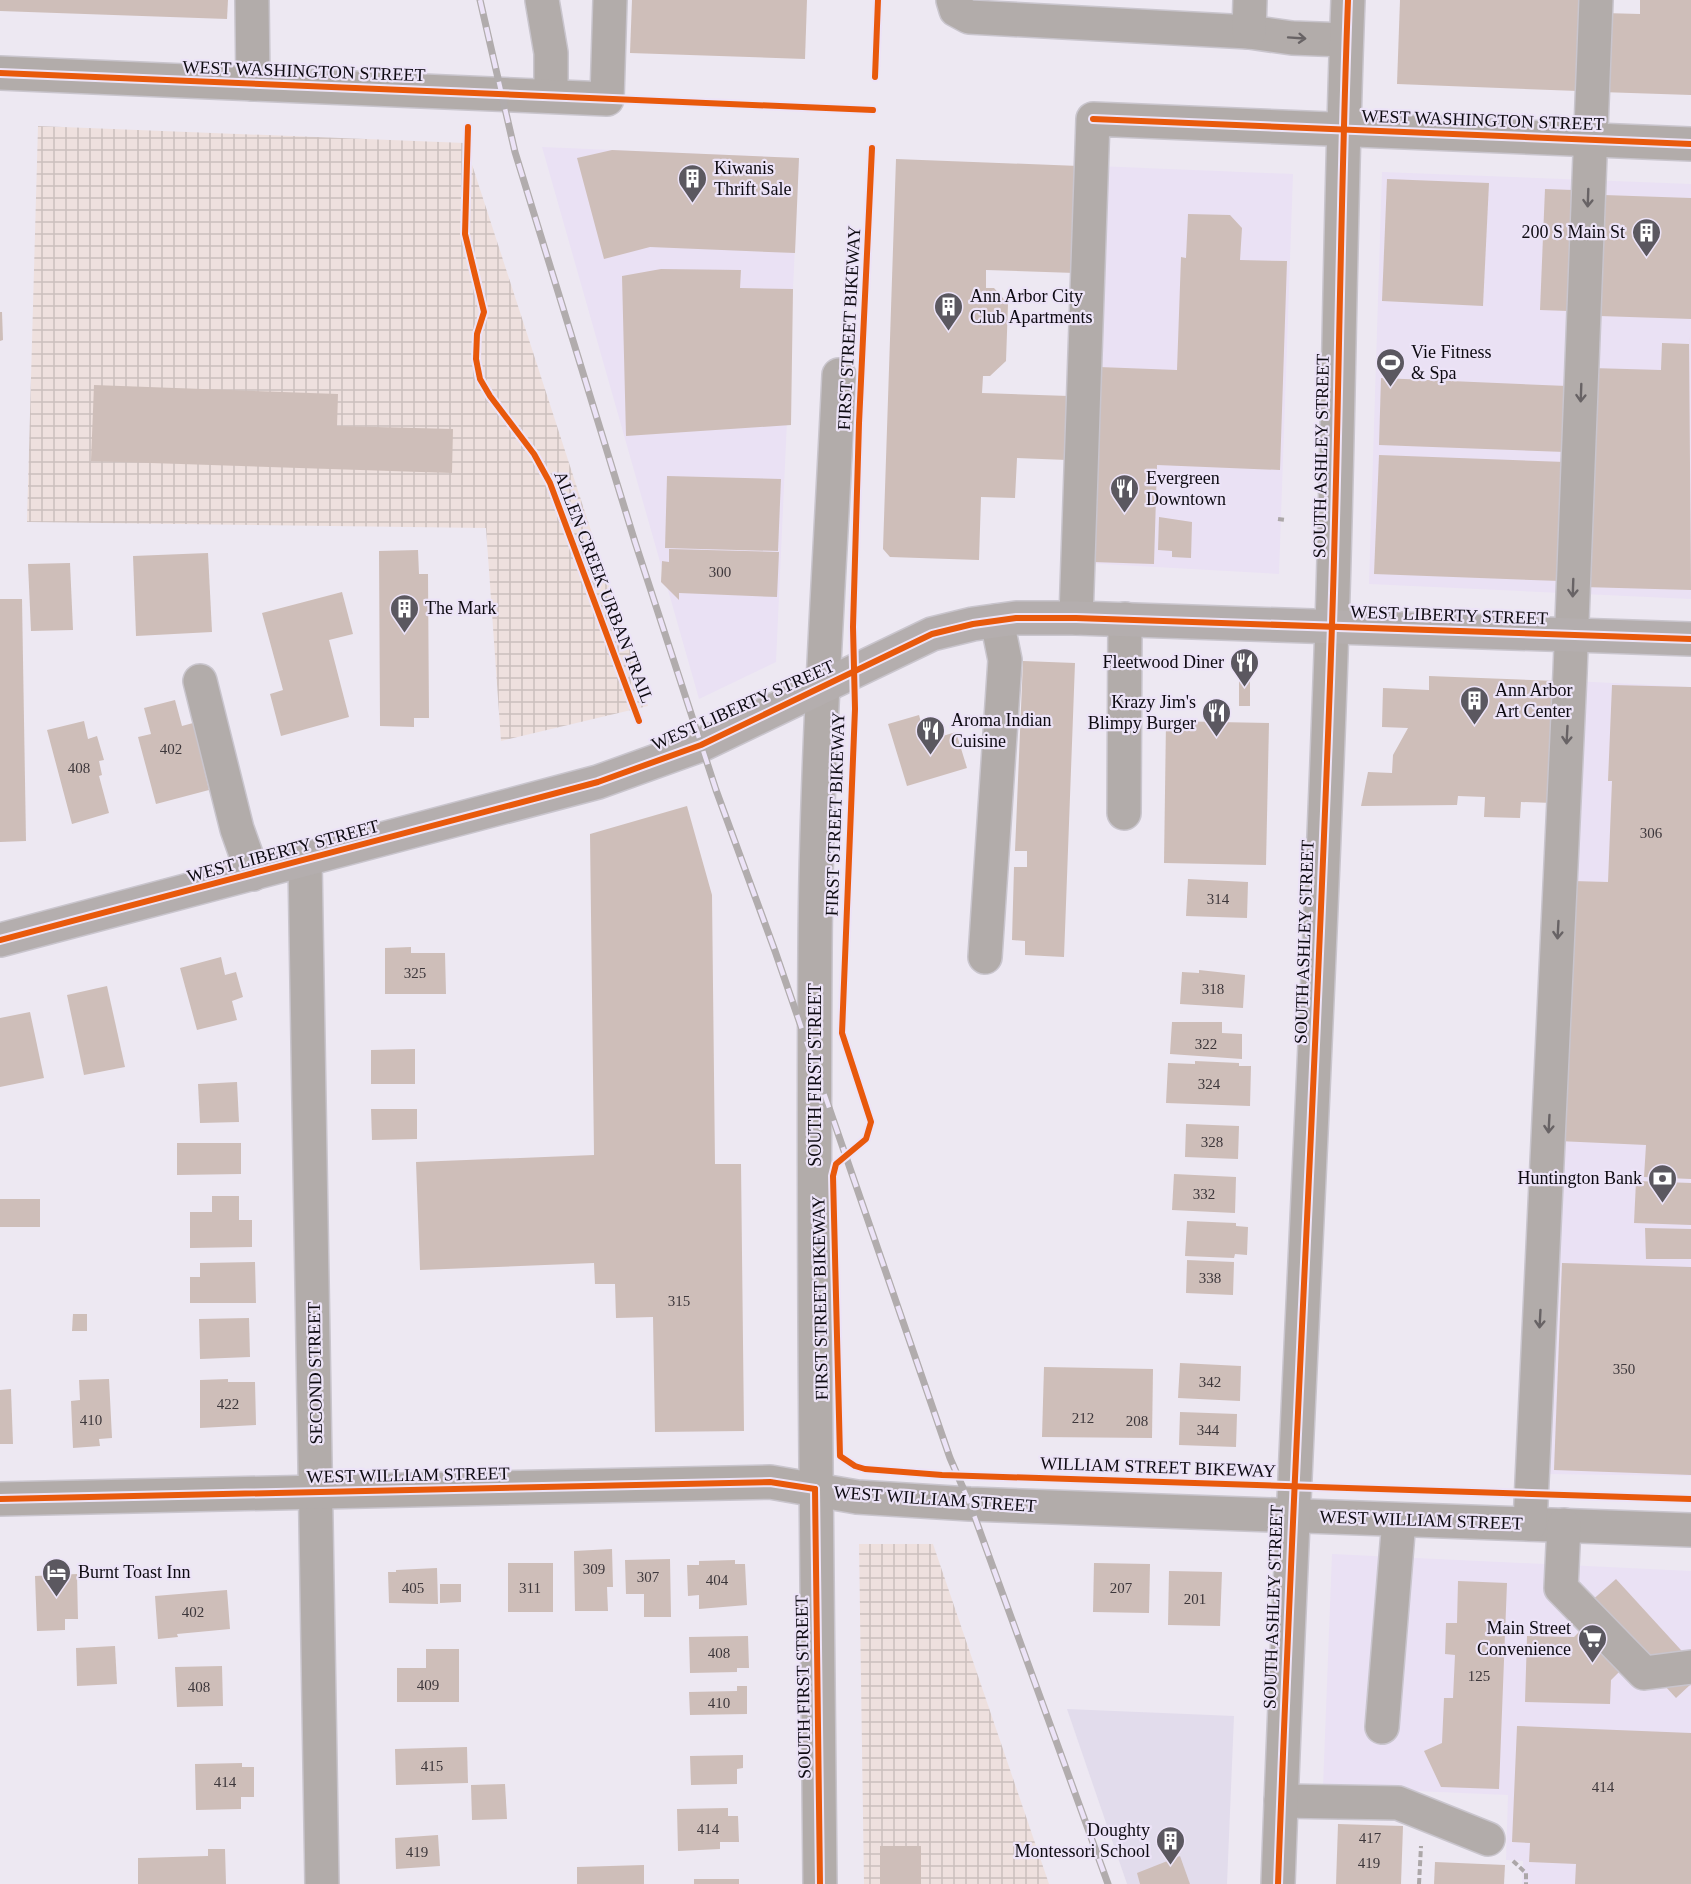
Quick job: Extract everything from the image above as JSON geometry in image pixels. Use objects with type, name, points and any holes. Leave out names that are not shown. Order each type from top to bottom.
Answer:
[{"type":"main road","name":"WEST LIBERTY STREET","points":[[0,940],[598,782],[701,745],[932,634],[997,621],[1017,618],[1125,619],[1691,639]]},
{"type":"street","points":[[240,0],[236,5],[244,83]]},
{"type":"street","points":[[244,83],[252,0]]},
{"type":"street","points":[[542,0],[551,53],[551,96]]},
{"type":"street","name":"WEST WASHINGTON STREET","points":[[0,73],[607,99],[610,0]]},
{"type":"street","points":[[953,0],[956,10],[969,17],[1249,16],[1292,38],[1346,40]]},
{"type":"street","name":"SOUTH ASHLEY STREET","points":[[1278,1884],[1291,1516],[1309,1191],[1332,626],[1342,129],[1348,0]]},
{"type":"street","points":[[1530,1524],[1572,634],[1596,0]]},
{"type":"street","name":"WEST WASHINGTON STREET","points":[[1076,618],[1093,119],[1691,144]]},
{"type":"street","name":"SOUTH FIRST STREET","points":[[820,1884],[816,1489],[815,949],[823,685],[839,375]]},
{"type":"street","points":[[1124,813],[1125,619]]},
{"type":"street","points":[[985,957],[1005,660],[997,621]]},
{"type":"street","points":[[200,681],[237,829],[253,874]]},
{"type":"street","name":"SECOND STREET","points":[[305,861],[322,1884]]},
{"type":"street","name":"WEST WILLIAM STREET","points":[[0,1499],[770,1482],[857,1497],[970,1504],[1691,1530]]},
{"type":"street","points":[[1382,1727],[1399,1520]]},
{"type":"street","points":[[1564,1525],[1562,1588],[1644,1673],[1691,1666]]},
{"type":"street","points":[[1281,1801],[1398,1803],[1488,1839]]},
{"type":"path","points":[[1278,519],[1285,520]]},
{"type":"shaded area","points":[[38,126],[465,143],[648,706],[501,741],[486,528],[27,522]]},
{"type":"shaded area","points":[[542,147],[799,158],[776,662],[699,699]]},
{"type":"shaded area","points":[[1096,166],[1293,174],[1279,574],[1084,563]]},
{"type":"shaded area","points":[[1382,172],[1691,184],[1691,599],[1369,584]]},
{"type":"shaded area","points":[[1573,681],[1691,687],[1691,1476],[1546,1474]]},
{"type":"shaded area","points":[[859,1544],[933,1544],[1049,1884],[864,1884]]},
{"type":"shaded area","points":[[1332,1554],[1691,1571],[1691,1884],[1522,1884],[1523,1861],[1506,1860],[1508,1795],[1323,1787]]},
{"type":"shaded area","points":[[1067,1709],[1234,1716],[1227,1884],[1127,1884]]},
{"type":"building","points":[[0,0],[228,0],[227,19],[0,11]]},
{"type":"building","points":[[632,0],[807,0],[805,59],[630,53]]},
{"type":"building","points":[[1400,0],[1581,0],[1578,91],[1397,84]]},
{"type":"building","points":[[1640,0],[1691,0],[1691,95],[1601,92],[1604,13],[1640,14]]},
{"type":"building","name":"Kiwanis Thrift Sale","points":[[612,150],[799,158],[795,253],[650,247],[604,259],[577,158]]},
{"type":"building","name":"Ann Arbor City Club Apartments","points":[[896,159],[1079,166],[1075,273],[986,270],[986,288],[994,288],[1008,304],[1006,361],[990,376],[983,376],[982,393],[1069,396],[1067,460],[1017,458],[1015,498],[981,497],[979,560],[890,557],[883,549]]},
{"type":"building","points":[[1387,179],[1489,183],[1483,306],[1382,301]]},
{"type":"building","points":[[1545,189],[1573,190],[1568,311],[1540,310]]},
{"type":"building","name":"200 S Main St","points":[[1604,195],[1691,198],[1691,319],[1599,316]]},
{"type":"building","points":[[1188,214],[1230,215],[1242,228],[1240,260],[1287,261],[1280,470],[1157,465],[1154,564],[1092,562],[1099,367],[1177,370],[1181,257],[1186,258]]},
{"type":"building","points":[[661,269],[741,270],[740,288],[793,289],[791,425],[626,436],[622,276]]},
{"type":"building","points":[[0,312],[2,312],[3,340],[0,341]]},
{"type":"building","points":[[1689,335],[1691,590],[1583,587],[1592,368],[1661,370],[1662,343],[1689,344]]},
{"type":"building","points":[[1381,378],[1567,386],[1565,452],[1379,445]]},
{"type":"building","points":[[94,385],[338,394],[337,426],[453,429],[452,473],[91,461]]},
{"type":"building","points":[[1379,455],[1565,462],[1560,581],[1374,574]]},
{"type":"building","points":[[667,476],[781,479],[778,551],[665,548]]},
{"type":"building","points":[[1159,517],[1192,522],[1191,558],[1172,557],[1172,551],[1158,550]]},
{"type":"building","points":[[669,549],[779,552],[777,597],[679,593],[679,600],[661,582],[662,561],[669,562]]},
{"type":"building","name":"The Mark","points":[[418,550],[419,574],[428,574],[429,718],[414,718],[414,727],[380,726],[379,551]]},
{"type":"building","points":[[208,553],[212,632],[136,636],[133,556]]},
{"type":"building","points":[[70,563],[73,630],[31,631],[28,564]]},
{"type":"building","points":[[342,592],[353,634],[329,640],[349,717],[281,736],[270,694],[283,690],[262,613]]},
{"type":"building","points":[[0,599],[22,599],[26,841],[0,842]]},
{"type":"building","points":[[1023,661],[1075,663],[1064,957],[1025,955],[1025,941],[1012,940],[1014,867],[1027,867],[1027,851],[1015,851]]},
{"type":"building","name":"Fleetwood Diner","points":[[1239,668],[1250,668],[1250,706],[1239,706]]},
{"type":"building","name":"Ann Arbor Art Center","points":[[1429,676],[1557,681],[1553,803],[1521,802],[1520,818],[1484,817],[1485,797],[1458,796],[1457,805],[1361,806],[1368,772],[1392,773],[1393,755],[1408,728],[1382,727],[1383,688],[1429,690]]},
{"type":"building","points":[[1612,685],[1691,687],[1691,1179],[1644,1177],[1646,1145],[1558,1141],[1573,881],[1608,882],[1612,781],[1608,781]]},
{"type":"building","points":[[175,700],[182,726],[193,723],[209,790],[156,804],[138,737],[151,734],[144,708]]},
{"type":"building","name":"Aroma Indian Cuisine","points":[[919,715],[926,741],[956,732],[967,768],[907,786],[888,724]]},
{"type":"building","points":[[84,721],[88,739],[97,736],[104,760],[99,761],[102,775],[99,776],[109,813],[72,824],[47,730]]},
{"type":"building","points":[[1166,721],[1269,723],[1266,865],[1164,863]]},
{"type":"building","points":[[687,806],[712,895],[715,1164],[741,1164],[744,1431],[655,1432],[653,1317],[616,1318],[615,1284],[595,1284],[594,1263],[420,1270],[416,1162],[594,1155],[590,834]]},
{"type":"building","points":[[1188,879],[1248,882],[1247,918],[1186,916]]},
{"type":"building","points":[[411,947],[411,953],[445,953],[446,994],[385,994],[385,948]]},
{"type":"building","points":[[221,957],[225,975],[236,972],[243,997],[232,1001],[237,1020],[197,1030],[180,968]]},
{"type":"building","points":[[1199,970],[1245,975],[1243,1008],[1180,1004],[1182,972],[1199,973]]},
{"type":"building","points":[[107,986],[125,1067],[84,1075],[67,995]]},
{"type":"building","points":[[30,1012],[44,1078],[0,1087],[0,1018]]},
{"type":"building","points":[[1172,1022],[1222,1022],[1222,1033],[1242,1034],[1242,1059],[1170,1054]]},
{"type":"building","points":[[415,1049],[415,1084],[371,1084],[371,1050]]},
{"type":"building","points":[[1195,1061],[1239,1063],[1239,1066],[1251,1066],[1250,1106],[1166,1103],[1168,1063],[1195,1064]]},
{"type":"building","points":[[237,1082],[239,1122],[200,1123],[198,1084]]},
{"type":"building","points":[[371,1109],[417,1109],[417,1139],[372,1140]]},
{"type":"building","points":[[1186,1124],[1239,1126],[1238,1159],[1185,1157]]},
{"type":"building","points":[[177,1143],[241,1143],[241,1174],[177,1175]]},
{"type":"building","points":[[1174,1174],[1236,1177],[1235,1213],[1172,1210]]},
{"type":"building","name":"Huntington Bank","points":[[1636,1181],[1691,1183],[1691,1225],[1634,1223]]},
{"type":"building","points":[[212,1196],[239,1196],[239,1220],[252,1220],[252,1247],[190,1248],[190,1212],[212,1212]]},
{"type":"building","points":[[0,1199],[40,1199],[40,1227],[0,1227]]},
{"type":"building","points":[[1187,1221],[1236,1223],[1236,1226],[1248,1227],[1247,1255],[1235,1254],[1234,1258],[1185,1256]]},
{"type":"building","points":[[1645,1228],[1691,1229],[1691,1259],[1646,1259]]},
{"type":"building","points":[[1187,1260],[1234,1262],[1233,1295],[1186,1293]]},
{"type":"building","points":[[255,1262],[256,1303],[190,1303],[190,1277],[200,1277],[200,1263]]},
{"type":"building","points":[[1562,1263],[1691,1267],[1691,1475],[1554,1470]]},
{"type":"building","points":[[73,1314],[87,1314],[87,1331],[72,1331]]},
{"type":"building","points":[[249,1318],[250,1357],[200,1359],[199,1319]]},
{"type":"building","points":[[1180,1363],[1241,1366],[1240,1401],[1178,1398]]},
{"type":"building","points":[[1044,1367],[1153,1369],[1152,1438],[1042,1437]]},
{"type":"building","points":[[109,1379],[112,1438],[99,1439],[100,1446],[73,1448],[71,1401],[80,1400],[79,1380]]},
{"type":"building","points":[[228,1379],[228,1382],[255,1382],[256,1425],[200,1428],[200,1380]]},
{"type":"building","points":[[11,1389],[13,1444],[0,1444],[0,1390]]},
{"type":"building","points":[[1180,1412],[1237,1414],[1236,1447],[1179,1445]]},
{"type":"building","points":[[612,1549],[613,1587],[607,1587],[608,1611],[575,1611],[574,1551]]},
{"type":"building","points":[[670,1559],[671,1617],[644,1617],[644,1594],[626,1594],[625,1560]]},
{"type":"building","points":[[735,1560],[735,1564],[745,1564],[747,1605],[699,1609],[699,1595],[688,1596],[687,1565],[699,1565],[699,1561]]},
{"type":"building","points":[[508,1563],[553,1563],[553,1612],[508,1612]]},
{"type":"building","points":[[1094,1563],[1150,1564],[1149,1613],[1093,1612]]},
{"type":"building","points":[[437,1568],[438,1604],[389,1603],[388,1572]]},
{"type":"building","points":[[1169,1571],[1222,1572],[1220,1626],[1168,1625]]},
{"type":"building","name":"Burnt Toast Inn","points":[[77,1574],[78,1619],[65,1619],[65,1630],[37,1631],[35,1576]]},
{"type":"building","points":[[1616,1579],[1691,1661],[1691,1684],[1676,1698],[1589,1603]]},
{"type":"building","points":[[1458,1581],[1507,1583],[1499,1789],[1441,1787],[1424,1751],[1442,1743],[1444,1698],[1453,1698],[1455,1655],[1445,1654],[1446,1623],[1457,1623]]},
{"type":"building","points":[[440,1584],[461,1584],[461,1602],[440,1603]]},
{"type":"building","points":[[227,1590],[230,1629],[177,1634],[178,1637],[158,1639],[155,1596]]},
{"type":"building","points":[[1586,1625],[1626,1665],[1611,1680],[1610,1704],[1525,1702],[1527,1636],[1574,1637]]},
{"type":"building","points":[[748,1636],[749,1668],[737,1668],[737,1672],[690,1673],[689,1637]]},
{"type":"building","points":[[115,1646],[117,1684],[77,1686],[76,1648]]},
{"type":"building","points":[[426,1649],[459,1649],[459,1702],[397,1702],[397,1668],[426,1668]]},
{"type":"building","points":[[222,1666],[223,1706],[177,1707],[175,1667]]},
{"type":"building","points":[[737,1686],[747,1686],[747,1714],[690,1715],[689,1692],[737,1691]]},
{"type":"building","points":[[1517,1726],[1691,1733],[1691,1884],[1575,1884],[1576,1864],[1529,1862],[1530,1843],[1512,1842]]},
{"type":"building","points":[[467,1747],[468,1783],[396,1785],[395,1749]]},
{"type":"building","points":[[743,1755],[743,1768],[737,1769],[737,1784],[691,1785],[690,1756]]},
{"type":"building","points":[[242,1763],[242,1767],[254,1767],[254,1797],[241,1797],[241,1809],[196,1810],[195,1764]]},
{"type":"building","points":[[505,1784],[507,1819],[472,1820],[471,1785]]},
{"type":"building","points":[[728,1808],[728,1816],[738,1816],[739,1842],[720,1842],[720,1849],[678,1851],[677,1809]]},
{"type":"building","points":[[1338,1824],[1403,1826],[1401,1884],[1336,1884]]},
{"type":"building","points":[[438,1835],[440,1866],[396,1869],[395,1838]]},
{"type":"building","points":[[880,1846],[921,1846],[921,1884],[880,1884]]},
{"type":"building","points":[[208,1849],[225,1849],[226,1884],[138,1884],[138,1858],[208,1856]]},
{"type":"building","name":"Doughty Montessori School","points":[[1180,1856],[1190,1884],[1140,1884],[1137,1873]]},
{"type":"building","points":[[1435,1862],[1505,1865],[1504,1884],[1434,1884]]},
{"type":"building","points":[[644,1865],[644,1884],[577,1884],[577,1867]]},
{"type":"building","points":[[694,1879],[739,1879],[739,1884],[694,1884]]},
{"type":"railway","points":[[480,0],[515,152],[635,542],[716,790],[775,951],[950,1458],[970,1504],[1108,1884]]},
{"type":"cycle path","points":[[875,77],[878,0]]},
{"type":"cycle path","points":[[1278,1884],[1326,782],[1348,0]]},
{"type":"cycle path","points":[[0,73],[873,110]]},
{"type":"cycle path","points":[[1093,119],[1691,144]]},
{"type":"cycle path","name":"ALLEN CREEK URBAN TRAIL","points":[[468,127],[465,234],[484,312],[477,334],[476,359],[480,379],[490,396],[534,454],[550,483],[639,721]]},
{"type":"cycle path","name":"FIRST STREET BIKEWAY","points":[[872,148],[859,423],[853,627],[855,709],[842,1033],[871,1122],[866,1139],[836,1164],[833,1176],[840,1456],[855,1466],[865,1469],[942,1475],[1691,1499]]},
{"type":"cycle path","points":[[0,940],[598,782],[701,745],[932,634],[973,624],[1016,618],[1076,618],[1691,639]]},
{"type":"cycle path","points":[[0,1499],[770,1482],[815,1489]]},
{"type":"cycle path","points":[[815,1489],[820,1884]]},
{"type":"place","name":"Kiwanis Thrift Sale","points":[[693,204]]},
{"type":"place","name":"200 S Main St","points":[[1646,258]]},
{"type":"place","name":"Ann Arbor City Club Apartments","points":[[949,332]]},
{"type":"place","name":"Vie Fitness & Spa","points":[[1390,388]]},
{"type":"place","name":"Evergreen Downtown","points":[[1125,514]]},
{"type":"place","name":"The Mark","points":[[404,634]]},
{"type":"place","name":"Fleetwood Diner","points":[[1245,688]]},
{"type":"place","name":"Ann Arbor Art Center","points":[[1474,726]]},
{"type":"place","name":"Krazy Jim's Blimpy Burger","points":[[1217,738]]},
{"type":"place","name":"Aroma Indian Cuisine","points":[[930,756]]},
{"type":"place","name":"Huntington Bank","points":[[1663,1204]]},
{"type":"place","name":"Burnt Toast Inn","points":[[57,1598]]},
{"type":"place","name":"Main Street Convenience","points":[[1592,1664]]},
{"type":"place","name":"Doughty Montessori School","points":[[1171,1866]]}]
